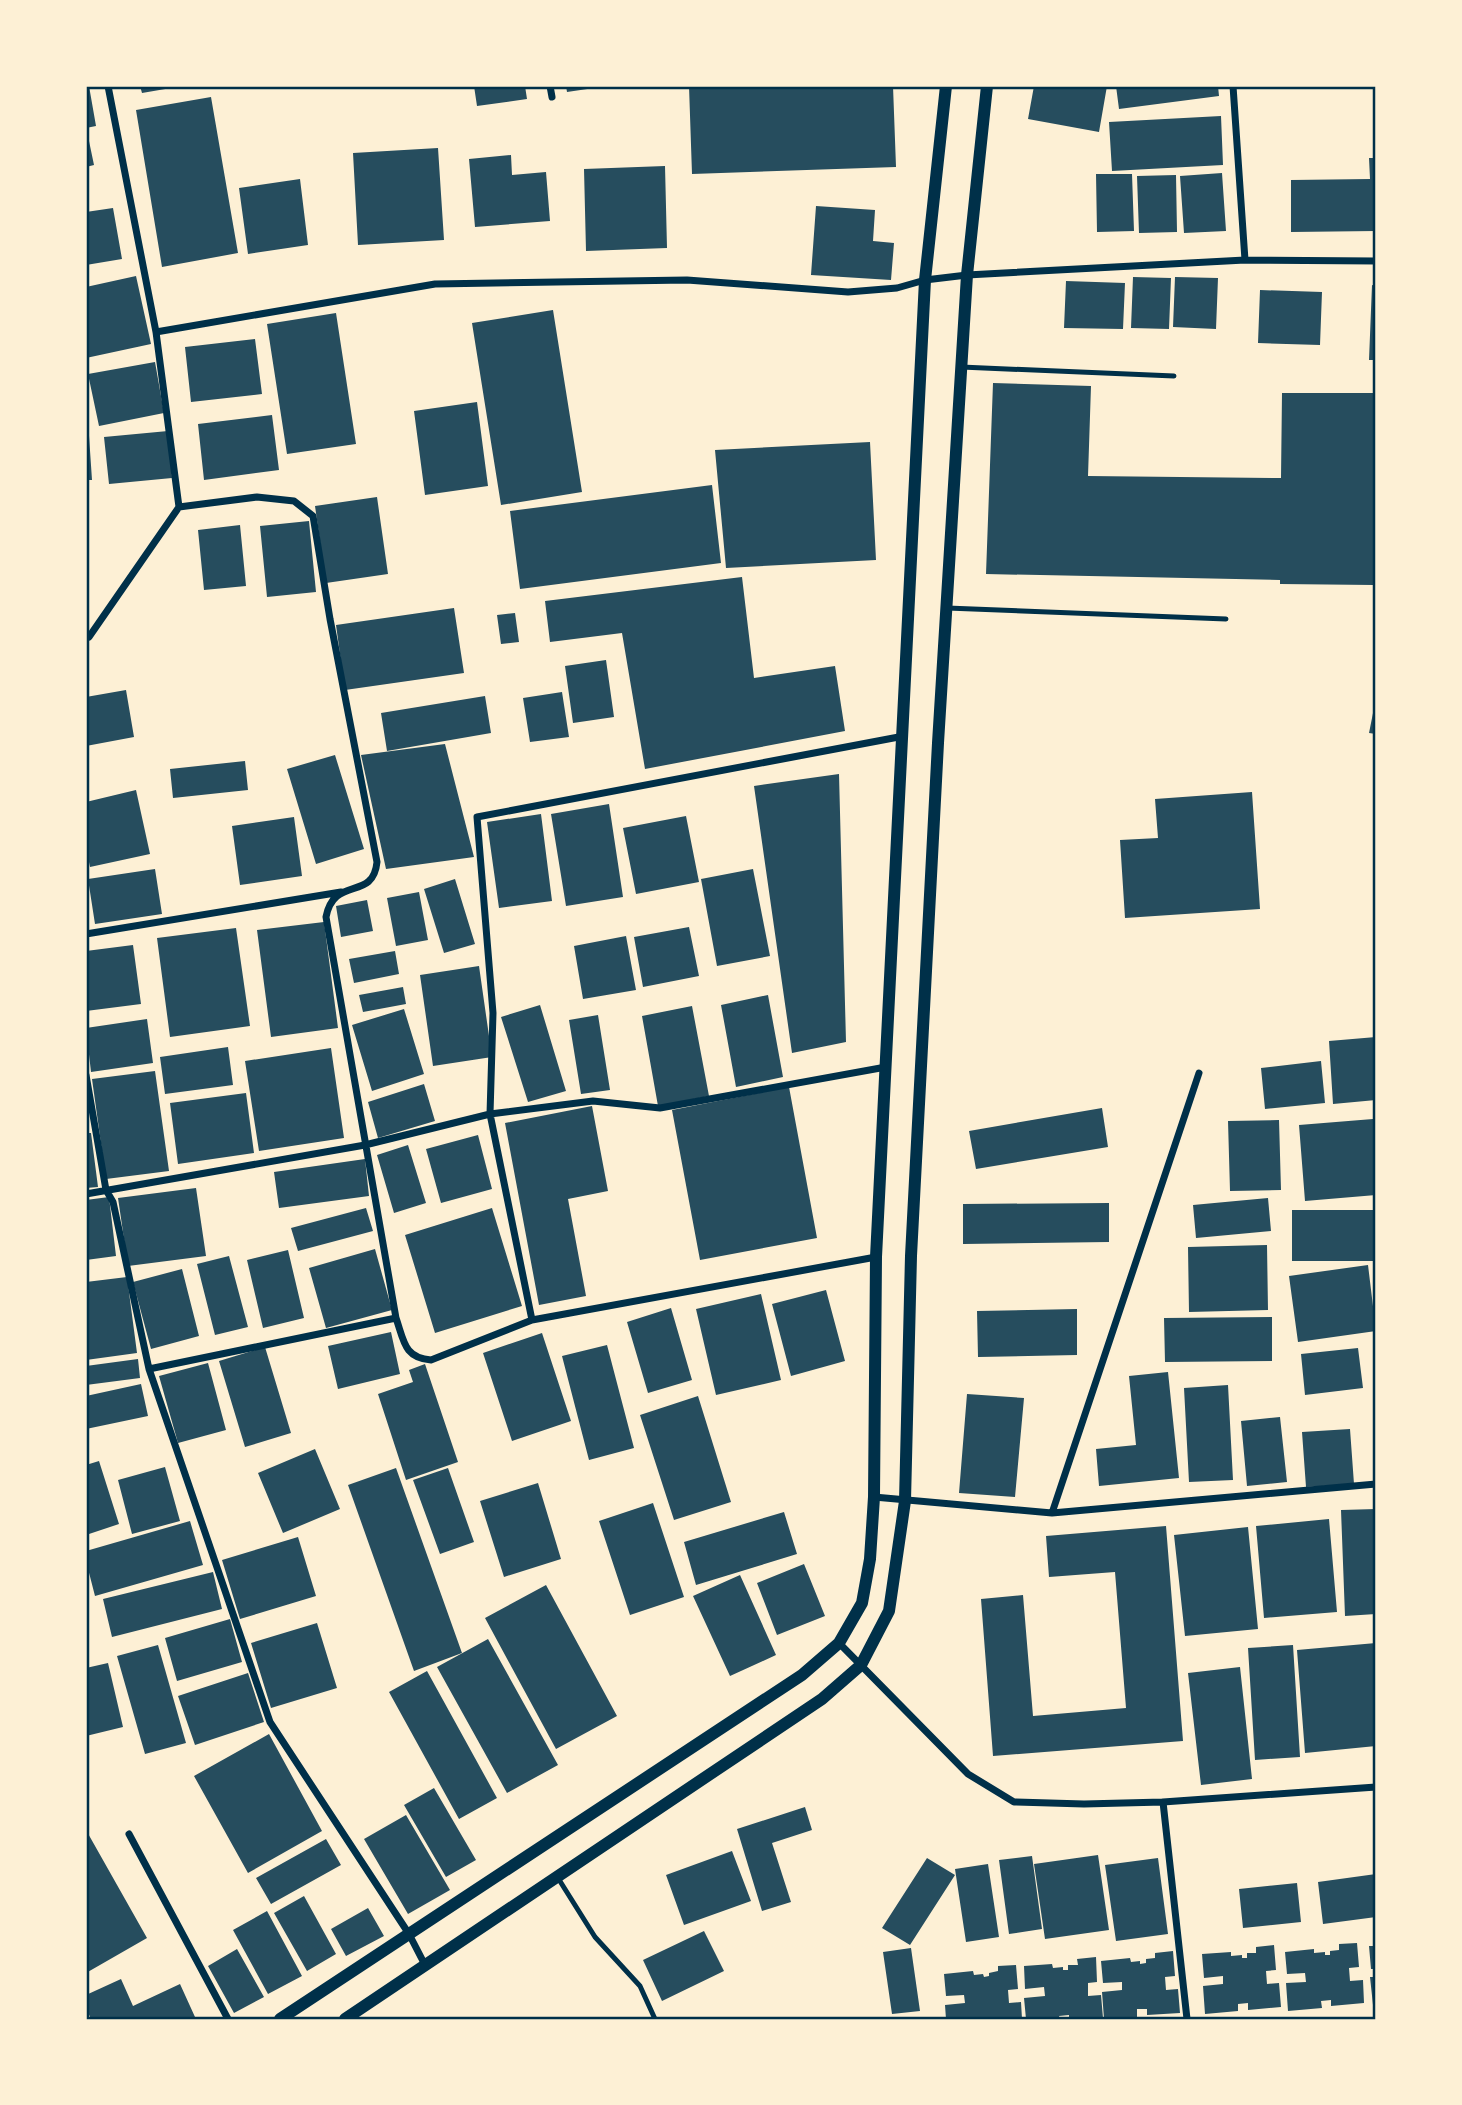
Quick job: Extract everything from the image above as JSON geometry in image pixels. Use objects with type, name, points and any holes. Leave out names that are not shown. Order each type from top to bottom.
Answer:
[{"type":"street","points":[[89,637],[179,507],[156,332],[108,86]]},
{"type":"street","points":[[550,86],[552,97]]},
{"type":"street","points":[[280,2019],[802,1675],[839,1643],[862,1603],[870,1559],[874,1497],[876,1257],[925,280],[946,86]]},
{"type":"street","points":[[345,2019],[822,1699],[862,1665],[889,1611],[905,1501],[911,1256],[947,608],[967,275],[987,86]]},
{"type":"street","points":[[1233,86],[1245,260]]},
{"type":"street","points":[[156,332],[435,284],[687,280],[848,292],[897,288],[925,280],[967,275],[1245,260],[1376,261]]},
{"type":"street","points":[[179,507],[257,497],[294,501],[313,516],[377,862],[376,875],[366,885],[340,893],[329,902],[326,917],[396,1318],[407,1349],[417,1359],[431,1360],[532,1320],[876,1257]]},
{"type":"street","points":[[532,1320],[490,1114],[493,1013],[477,817],[904,736]]},
{"type":"street","points":[[86,934],[347,891]]},
{"type":"street","points":[[86,1194],[365,1145],[490,1114],[593,1101],[660,1108],[887,1067]]},
{"type":"street","points":[[1052,1513],[1199,1073]]},
{"type":"street","points":[[86,1075],[106,1190],[113,1202],[149,1368],[270,1722],[409,1934],[425,1965]]},
{"type":"street","points":[[149,1368],[396,1318]]},
{"type":"street","points":[[874,1497],[1052,1513],[1376,1484]]},
{"type":"street","points":[[839,1643],[968,1774],[1014,1802],[1163,1802],[1376,1787]]},
{"type":"street","points":[[1163,1802],[1187,2019]]},
{"type":"street","points":[[129,1834],[228,2019]]},
{"type":"lane","points":[[961,367],[1174,376]]},
{"type":"lane","points":[[947,608],[1226,619]]},
{"type":"lane","points":[[557,1876],[595,1937],[640,1986],[655,2019]]},
{"type":"building","points":[[86,86],[89,86],[96,126],[86,128]]},
{"type":"building","points":[[140,86],[176,86],[177,87],[142,93]]},
{"type":"building","points":[[474,86],[525,86],[527,99],[477,106]]},
{"type":"building","points":[[566,86],[601,86],[601,87],[567,92]]},
{"type":"building","points":[[689,86],[893,86],[896,167],[692,174]]},
{"type":"building","points":[[1034,86],[1107,86],[1099,132],[1028,119]]},
{"type":"building","points":[[1116,86],[1218,86],[1219,96],[1119,109]]},
{"type":"building","points":[[211,97],[238,253],[162,267],[136,110]]},
{"type":"building","points":[[1221,116],[1223,165],[1112,171],[1109,122]]},
{"type":"building","points":[[86,141],[89,141],[94,165],[86,167]]},
{"type":"building","points":[[438,148],[444,240],[358,245],[353,153]]},
{"type":"building","points":[[511,155],[512,175],[546,172],[550,221],[475,227],[469,159]]},
{"type":"building","points":[[1369,158],[1376,158],[1376,231],[1291,232],[1291,180],[1370,179]]},
{"type":"building","points":[[665,166],[667,248],[586,251],[584,169]]},
{"type":"building","points":[[1222,173],[1226,231],[1184,233],[1180,176]]},
{"type":"building","points":[[1096,174],[1132,174],[1134,231],[1097,232]]},
{"type":"building","points":[[1176,175],[1177,232],[1139,233],[1137,176]]},
{"type":"building","points":[[300,179],[308,245],[248,254],[239,188]]},
{"type":"building","points":[[816,206],[875,210],[873,241],[894,243],[891,280],[811,275]]},
{"type":"building","points":[[113,208],[122,259],[86,265],[86,212]]},
{"type":"building","points":[[136,276],[151,344],[86,358],[86,287]]},
{"type":"building","points":[[1133,277],[1171,278],[1169,329],[1131,328]]},
{"type":"building","points":[[1175,277],[1218,278],[1216,329],[1173,327]]},
{"type":"building","points":[[1066,281],[1125,283],[1123,329],[1064,328]]},
{"type":"building","points":[[1372,285],[1376,286],[1376,360],[1369,360]]},
{"type":"building","points":[[1260,290],[1322,292],[1320,345],[1258,343]]},
{"type":"building","points":[[553,310],[582,492],[501,505],[472,323]]},
{"type":"building","points":[[336,313],[356,444],[287,454],[267,324]]},
{"type":"building","points":[[255,339],[262,394],[191,402],[185,347]]},
{"type":"building","points":[[155,362],[164,413],[99,426],[88,374]]},
{"type":"building","points":[[993,383],[1091,386],[1088,476],[1281,478],[1282,393],[1376,393],[1374,585],[1280,584],[1280,580],[986,574]]},
{"type":"building","points":[[477,402],[488,486],[425,495],[414,411]]},
{"type":"building","points":[[272,415],[279,470],[204,480],[198,424]]},
{"type":"building","points":[[88,421],[92,480],[86,480]]},
{"type":"building","points":[[168,431],[172,478],[109,484],[104,437]]},
{"type":"building","points":[[870,442],[876,560],[726,568],[715,450]]},
{"type":"building","points":[[712,485],[721,563],[520,589],[510,511]]},
{"type":"building","points":[[377,497],[388,574],[326,583],[315,506]]},
{"type":"building","points":[[309,521],[316,592],[267,597],[260,526]]},
{"type":"building","points":[[240,525],[246,586],[204,590],[198,530]]},
{"type":"building","points":[[742,577],[754,678],[835,666],[845,731],[645,769],[622,633],[550,642],[545,601]]},
{"type":"building","points":[[454,608],[464,673],[345,690],[336,625]]},
{"type":"building","points":[[515,613],[519,642],[501,644],[497,615]]},
{"type":"building","points":[[606,660],[614,717],[573,723],[565,666]]},
{"type":"building","points":[[126,690],[134,737],[86,746],[86,697]]},
{"type":"building","points":[[562,692],[569,737],[530,742],[523,698]]},
{"type":"building","points":[[485,696],[491,733],[387,751],[381,713]]},
{"type":"building","points":[[1376,703],[1376,734],[1369,733]]},
{"type":"building","points":[[445,744],[474,857],[386,869],[361,755]]},
{"type":"building","points":[[335,755],[364,849],[316,864],[287,769]]},
{"type":"building","points":[[245,761],[248,790],[173,798],[170,769]]},
{"type":"building","points":[[839,774],[846,1042],[792,1053],[754,786]]},
{"type":"building","points":[[136,790],[150,854],[90,867],[86,847],[86,802]]},
{"type":"building","points":[[1252,792],[1260,909],[1125,918],[1120,840],[1158,838],[1155,799]]},
{"type":"building","points":[[609,804],[623,897],[566,906],[551,814]]},
{"type":"building","points":[[541,814],[552,901],[499,908],[487,822]]},
{"type":"building","points":[[686,816],[699,882],[636,894],[623,828]]},
{"type":"building","points":[[294,817],[302,876],[240,885],[232,826]]},
{"type":"building","points":[[155,869],[162,914],[95,924],[88,879]]},
{"type":"building","points":[[753,869],[770,956],[717,966],[701,879]]},
{"type":"building","points":[[455,879],[475,944],[444,953],[424,889]]},
{"type":"building","points":[[419,892],[428,940],[396,946],[387,898]]},
{"type":"building","points":[[367,900],[373,931],[341,937],[336,906]]},
{"type":"building","points":[[324,922],[338,1028],[271,1037],[257,930]]},
{"type":"building","points":[[689,927],[699,976],[643,987],[634,937]]},
{"type":"building","points":[[236,928],[250,1026],[170,1037],[157,938]]},
{"type":"building","points":[[626,936],[636,990],[583,999],[574,946]]},
{"type":"building","points":[[133,945],[141,1004],[86,1011],[86,951]]},
{"type":"building","points":[[395,951],[399,974],[354,983],[349,959]]},
{"type":"building","points":[[479,966],[492,1057],[433,1066],[420,975]]},
{"type":"building","points":[[403,987],[406,1004],[363,1012],[359,995]]},
{"type":"building","points":[[768,995],[783,1077],[736,1087],[721,1005]]},
{"type":"building","points":[[540,1005],[566,1091],[528,1102],[501,1017]]},
{"type":"building","points":[[692,1006],[709,1096],[658,1106],[642,1016]]},
{"type":"building","points":[[404,1009],[424,1074],[372,1091],[352,1025]]},
{"type":"building","points":[[598,1015],[610,1090],[581,1094],[569,1020]]},
{"type":"building","points":[[147,1019],[153,1063],[91,1072],[86,1028]]},
{"type":"building","points":[[1376,1037],[1376,1100],[1333,1104],[1329,1041]]},
{"type":"building","points":[[228,1047],[233,1085],[165,1094],[160,1057]]},
{"type":"building","points":[[331,1048],[344,1138],[259,1151],[245,1061]]},
{"type":"building","points":[[1321,1061],[1325,1103],[1265,1109],[1261,1068]]},
{"type":"building","points":[[155,1071],[169,1171],[106,1179],[92,1079]]},
{"type":"building","points":[[424,1084],[435,1121],[378,1138],[368,1102]]},
{"type":"building","points":[[789,1087],[817,1238],[700,1260],[672,1110]]},
{"type":"building","points":[[246,1093],[254,1153],[178,1164],[170,1103]]},
{"type":"building","points":[[592,1106],[608,1191],[568,1199],[586,1296],[539,1305],[505,1123]]},
{"type":"building","points":[[1102,1108],[1108,1147],[976,1169],[969,1131]]},
{"type":"building","points":[[1373,1119],[1376,1195],[1305,1201],[1299,1125]]},
{"type":"building","points":[[1279,1120],[1281,1190],[1230,1191],[1228,1121]]},
{"type":"building","points":[[86,1133],[91,1133],[98,1187],[86,1188]]},
{"type":"building","points":[[478,1135],[492,1189],[441,1203],[426,1149]]},
{"type":"building","points":[[408,1145],[426,1203],[394,1213],[377,1155]]},
{"type":"building","points":[[365,1159],[369,1196],[279,1208],[274,1172]]},
{"type":"building","points":[[196,1188],[206,1256],[128,1266],[118,1198]]},
{"type":"building","points":[[109,1197],[116,1256],[86,1260],[86,1200]]},
{"type":"building","points":[[1268,1198],[1271,1231],[1196,1238],[1193,1205]]},
{"type":"building","points":[[1109,1203],[1109,1242],[963,1244],[963,1204]]},
{"type":"building","points":[[366,1208],[373,1231],[298,1251],[291,1228]]},
{"type":"building","points":[[492,1208],[522,1306],[435,1333],[405,1235]]},
{"type":"building","points":[[1292,1210],[1376,1210],[1376,1261],[1292,1261]]},
{"type":"building","points":[[1267,1245],[1268,1310],[1189,1312],[1188,1247]]},
{"type":"building","points":[[375,1249],[392,1310],[326,1328],[309,1268]]},
{"type":"building","points":[[288,1250],[304,1318],[263,1328],[247,1260]]},
{"type":"building","points":[[229,1256],[248,1327],[215,1335],[197,1264]]},
{"type":"building","points":[[1368,1265],[1376,1331],[1298,1342],[1289,1276]]},
{"type":"building","points":[[182,1269],[199,1336],[151,1349],[133,1282]]},
{"type":"building","points":[[127,1277],[137,1353],[86,1360],[86,1282]]},
{"type":"building","points":[[826,1290],[845,1361],[791,1376],[772,1304]]},
{"type":"building","points":[[761,1294],[781,1380],[716,1395],[696,1309]]},
{"type":"building","points":[[671,1308],[692,1380],[648,1393],[627,1322]]},
{"type":"building","points":[[1077,1309],[1077,1355],[978,1357],[977,1311]]},
{"type":"building","points":[[1272,1317],[1272,1361],[1165,1362],[1164,1318]]},
{"type":"building","points":[[391,1332],[400,1374],[338,1389],[328,1346]]},
{"type":"building","points":[[542,1333],[571,1421],[512,1441],[483,1353]]},
{"type":"building","points":[[607,1345],[634,1448],[589,1460],[562,1356]]},
{"type":"building","points":[[265,1347],[291,1433],[245,1447],[219,1361]]},
{"type":"building","points":[[1358,1348],[1363,1388],[1305,1395],[1301,1354]]},
{"type":"building","points":[[138,1359],[140,1378],[86,1385],[86,1366]]},
{"type":"building","points":[[208,1363],[226,1430],[178,1443],[159,1376]]},
{"type":"building","points":[[425,1364],[458,1462],[406,1480],[378,1394],[413,1382],[409,1370]]},
{"type":"building","points":[[1168,1372],[1179,1478],[1099,1486],[1096,1449],[1136,1445],[1129,1376]]},
{"type":"building","points":[[141,1384],[148,1416],[86,1429],[86,1396]]},
{"type":"building","points":[[1228,1385],[1233,1480],[1189,1482],[1184,1388]]},
{"type":"building","points":[[967,1394],[1024,1398],[1015,1497],[959,1493]]},
{"type":"building","points":[[698,1396],[731,1502],[674,1520],[640,1415]]},
{"type":"building","points":[[1280,1417],[1287,1482],[1247,1486],[1241,1421]]},
{"type":"building","points":[[1350,1429],[1354,1484],[1306,1487],[1302,1432]]},
{"type":"building","points":[[315,1449],[340,1509],[283,1533],[258,1473]]},
{"type":"building","points":[[99,1461],[119,1524],[86,1535],[86,1465]]},
{"type":"building","points":[[165,1467],[180,1521],[132,1534],[118,1480]]},
{"type":"building","points":[[396,1468],[462,1653],[414,1671],[348,1485]]},
{"type":"building","points":[[448,1468],[474,1542],[440,1554],[413,1480]]},
{"type":"building","points":[[538,1483],[561,1559],[504,1577],[480,1501]]},
{"type":"building","points":[[653,1503],[684,1597],[630,1615],[599,1521]]},
{"type":"building","points":[[1376,1509],[1376,1614],[1345,1616],[1341,1510]]},
{"type":"building","points":[[784,1512],[797,1554],[696,1585],[684,1542]]},
{"type":"building","points":[[1329,1519],[1337,1612],[1264,1618],[1256,1526]]},
{"type":"building","points":[[190,1521],[203,1565],[95,1596],[86,1551]]},
{"type":"building","points":[[1166,1526],[1183,1741],[993,1756],[981,1599],[1023,1595],[1033,1716],[1126,1708],[1115,1572],[1049,1577],[1046,1536]]},
{"type":"building","points":[[1248,1527],[1258,1629],[1185,1636],[1174,1535]]},
{"type":"building","points":[[298,1537],[316,1596],[240,1619],[222,1560]]},
{"type":"building","points":[[804,1564],[825,1616],[777,1635],[757,1583]]},
{"type":"building","points":[[213,1572],[222,1609],[112,1637],[103,1599]]},
{"type":"building","points":[[740,1575],[776,1655],[730,1676],[693,1596]]},
{"type":"building","points":[[546,1585],[617,1716],[556,1749],[485,1618]]},
{"type":"building","points":[[230,1619],[242,1662],[177,1681],[165,1638]]},
{"type":"building","points":[[317,1623],[337,1688],[271,1708],[251,1643]]},
{"type":"building","points":[[488,1639],[558,1765],[507,1793],[437,1667]]},
{"type":"building","points":[[1376,1643],[1376,1746],[1305,1753],[1297,1650]]},
{"type":"building","points":[[158,1645],[186,1743],[145,1754],[117,1656]]},
{"type":"building","points":[[1293,1645],[1300,1757],[1255,1760],[1248,1648]]},
{"type":"building","points":[[108,1663],[123,1727],[86,1736],[86,1668]]},
{"type":"building","points":[[1240,1667],[1252,1779],[1201,1785],[1188,1673]]},
{"type":"building","points":[[427,1671],[497,1798],[459,1819],[389,1692]]},
{"type":"building","points":[[248,1673],[264,1722],[195,1745],[178,1696]]},
{"type":"building","points":[[269,1734],[322,1831],[248,1873],[194,1776]]},
{"type":"building","points":[[434,1788],[476,1860],[446,1877],[404,1805]]},
{"type":"building","points":[[805,1807],[812,1830],[772,1843],[791,1902],[762,1911],[737,1829]]},
{"type":"building","points":[[406,1815],[450,1890],[408,1914],[364,1839]]},
{"type":"building","points":[[86,1830],[147,1938],[86,1973]]},
{"type":"building","points":[[326,1839],[341,1865],[271,1904],[256,1878]]},
{"type":"building","points":[[732,1851],[751,1901],[684,1925],[666,1875]]},
{"type":"building","points":[[1098,1855],[1109,1930],[1045,1939],[1034,1864]]},
{"type":"building","points":[[1032,1856],[1042,1929],[1009,1934],[999,1860]]},
{"type":"building","points":[[927,1858],[955,1875],[910,1945],[882,1928]]},
{"type":"building","points":[[1158,1858],[1168,1934],[1116,1941],[1105,1865]]},
{"type":"building","points":[[988,1864],[999,1937],[966,1942],[955,1869]]},
{"type":"building","points":[[1376,1874],[1376,1917],[1323,1924],[1318,1882]]},
{"type":"building","points":[[1297,1883],[1301,1922],[1243,1928],[1239,1889]]},
{"type":"building","points":[[304,1896],[336,1954],[307,1971],[274,1913]]},
{"type":"building","points":[[368,1908],[384,1936],[346,1956],[331,1929]]},
{"type":"building","points":[[267,1911],[302,1976],[268,1994],[233,1930]]},
{"type":"building","points":[[704,1931],[724,1971],[662,2001],[643,1960]]},
{"type":"building","points":[[1357,1943],[1359,1967],[1349,1968],[1350,1981],[1363,1980],[1364,2003],[1331,2006],[1331,2000],[1321,2001],[1322,2008],[1288,2011],[1286,1983],[1306,1982],[1305,1973],[1287,1974],[1285,1952],[1314,1949],[1314,1953],[1325,1952],[1325,1955],[1330,1955],[1330,1951],[1339,1950],[1339,1944]]},
{"type":"building","points":[[1274,1945],[1276,1970],[1266,1971],[1267,1984],[1279,1983],[1281,2007],[1248,2010],[1248,2003],[1238,2004],[1238,2011],[1205,2014],[1203,1986],[1223,1984],[1223,1976],[1204,1978],[1202,1954],[1231,1952],[1231,1956],[1242,1955],[1242,1958],[1247,1958],[1247,1953],[1256,1953],[1256,1947]]},
{"type":"building","points":[[1369,1946],[1376,1946],[1376,1969],[1371,1969]]},
{"type":"building","points":[[911,1948],[920,2011],[892,2014],[883,1952]]},
{"type":"building","points":[[237,1949],[264,1997],[234,2013],[208,1966]]},
{"type":"building","points":[[1173,1951],[1175,1976],[1165,1977],[1166,1990],[1178,1989],[1180,2013],[1147,2015],[1147,2009],[1137,2009],[1137,2017],[1104,2019],[1102,1992],[1122,1990],[1122,1982],[1103,1983],[1101,1961],[1130,1958],[1131,1962],[1140,1961],[1140,1964],[1146,1963],[1146,1959],[1155,1958],[1155,1953]]},
{"type":"building","points":[[1096,1957],[1097,1982],[1088,1983],[1088,1996],[1101,1995],[1103,2018],[1069,2019],[1069,2015],[1059,2016],[1060,2019],[1026,2019],[1024,1998],[1045,1996],[1044,1987],[1025,1989],[1024,1966],[1052,1964],[1053,1968],[1063,1967],[1063,1970],[1068,1970],[1068,1965],[1078,1965],[1077,1959]]},
{"type":"building","points":[[1016,1965],[1018,1989],[1008,1990],[1009,2003],[1021,2002],[1022,2019],[946,2019],[945,2005],[965,2003],[964,1995],[946,1996],[944,1974],[973,1971],[974,1975],[983,1974],[984,1977],[998,1971],[998,1966]]},
{"type":"building","points":[[1370,1977],[1376,1977],[1376,2005],[1373,2005]]},
{"type":"building","points":[[121,1979],[133,2006],[180,1984],[195,2017],[91,2019],[86,2008],[86,1995]]}]
